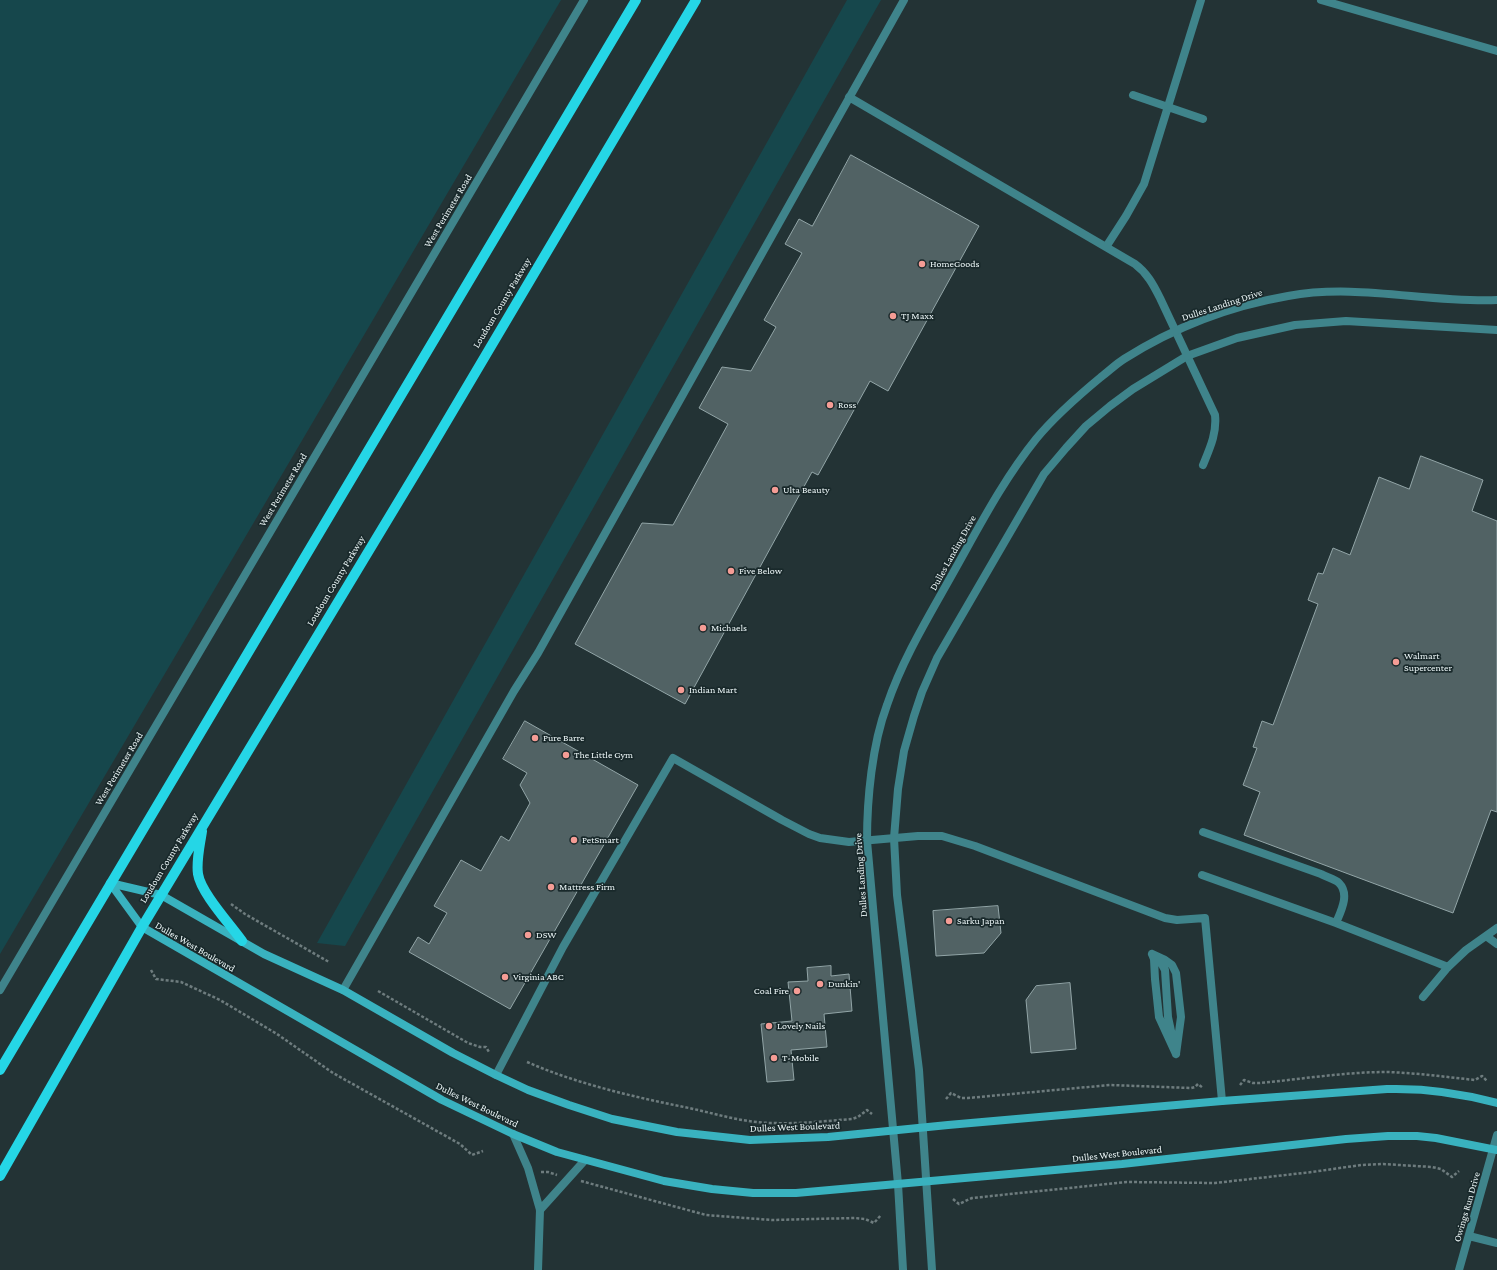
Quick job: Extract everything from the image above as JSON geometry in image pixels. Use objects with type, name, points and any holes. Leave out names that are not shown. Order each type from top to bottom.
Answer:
[{"type":"main road","points":[[0,1070],[636,0]]},
{"type":"main road","name":"Loudoun County Parkway","points":[[0,1176],[142,927],[429,451],[696,0]]},
{"type":"main road","points":[[204,824],[199,849],[198,874],[201,885],[242,941]]},
{"type":"street","name":"West Perimeter Road","points":[[0,990],[584,0]]},
{"type":"street","points":[[343,990],[514,691],[538,653],[904,0]]},
{"type":"street","points":[[1106,247],[1144,184],[1201,0]]},
{"type":"street","points":[[1321,0],[1497,51]]},
{"type":"street","points":[[1133,95],[1203,119]]},
{"type":"street","points":[[849,97],[1106,247],[1144,271],[1153,283],[1212,409],[1216,427],[1212,443],[1203,465]]},
{"type":"street","name":"Dulles Landing Drive","points":[[904,1270],[898,1184],[867,841],[867,808],[875,751],[886,708],[895,684],[923,626],[995,498],[1036,438],[1063,410],[1122,360],[1175,331],[1206,318],[1288,296],[1341,290],[1460,299],[1497,300]]},
{"type":"street","points":[[932,1270],[919,1070],[897,894],[894,838],[898,789],[904,751],[922,692],[937,658],[1044,474],[1081,432],[1110,406],[1133,389],[1187,356],[1237,338],[1295,325],[1346,321],[1497,330]]},
{"type":"street","points":[[496,1075],[563,947],[673,758],[809,834],[831,840],[849,842],[942,836],[955,839],[1165,918],[1177,920],[1205,918],[1222,1101]]},
{"type":"street","points":[[1203,832],[1321,874],[1339,882],[1345,892],[1342,909],[1336,923]]},
{"type":"street","points":[[1202,875],[1336,923],[1448,967]]},
{"type":"street","name":"Dulles West Boulevard","points":[[110,883],[161,895],[282,963],[343,990],[496,1075],[570,1105],[612,1118],[677,1132],[750,1140],[828,1137],[923,1127],[1387,1088],[1408,1088],[1449,1092],[1497,1102]]},
{"type":"street","name":"Dulles West Boulevard","points":[[110,883],[142,927],[442,1100],[513,1134],[557,1152],[664,1182],[753,1193],[796,1193],[1122,1164],[1338,1139],[1388,1136],[1417,1136],[1436,1138],[1495,1150]]},
{"type":"street","points":[[1422,997],[1448,967],[1466,950],[1497,928]]},
{"type":"street","points":[[1486,936],[1497,944]]},
{"type":"street","points":[[1155,956],[1172,965],[1176,973],[1181,1017],[1176,1054],[1168,1017],[1165,970],[1155,956]]},
{"type":"street","points":[[513,1134],[528,1168],[540,1210],[538,1270]]},
{"type":"street","name":"Owings Run Drive","points":[[1459,1270],[1495,1150],[1497,1135]]},
{"type":"street","points":[[540,1210],[585,1160]]},
{"type":"street","points":[[1469,1236],[1497,1243]]},
{"type":"path","points":[[229,903],[238,910],[329,962]]},
{"type":"path","points":[[151,970],[156,979],[181,982],[235,1008],[277,1034],[333,1073],[460,1144],[472,1155],[483,1152]]},
{"type":"path","points":[[378,991],[468,1043],[480,1047],[486,1047],[488,1052]]},
{"type":"path","points":[[527,1062],[579,1082],[616,1093],[746,1121],[774,1124],[805,1123],[852,1119],[858,1117],[867,1110],[872,1114]]},
{"type":"path","points":[[1240,1085],[1244,1080],[1253,1083],[1387,1072],[1425,1074],[1475,1080],[1482,1076],[1487,1081]]},
{"type":"path","points":[[946,1098],[950,1093],[962,1098],[968,1098],[1110,1085],[1191,1088],[1198,1084],[1203,1088]]},
{"type":"path","points":[[953,1199],[960,1204],[972,1198],[1127,1182],[1215,1183],[1383,1164],[1432,1167],[1441,1169],[1452,1176],[1459,1171]]},
{"type":"path","points":[[528,1168],[536,1167],[538,1173],[548,1172],[706,1215],[772,1220],[856,1218],[865,1219],[874,1223],[881,1215]]},
{"type":"shaded area","points":[[0,0],[561,0],[0,954]]},
{"type":"shaded area","points":[[847,0],[881,0],[345,946],[317,943]]},
{"type":"building","points":[[851,155],[979,226],[888,391],[870,381],[818,475],[812,472],[685,704],[575,644],[642,523],[673,525],[728,424],[699,408],[722,367],[751,371],[776,327],[764,320],[802,253],[785,244],[799,219],[812,226]]},
{"type":"building","name":"Walmart Supercenter","points":[[1421,456],[1483,480],[1472,511],[1497,521],[1497,812],[1491,810],[1453,913],[1244,835],[1260,792],[1243,785],[1257,748],[1253,747],[1262,721],[1273,725],[1318,604],[1308,600],[1318,573],[1323,574],[1333,548],[1350,555],[1379,477],[1409,489]]},
{"type":"building","points":[[525,721],[638,785],[510,1009],[409,952],[418,937],[429,944],[447,913],[434,906],[461,860],[481,871],[501,836],[509,841],[530,803],[520,785],[527,773],[503,759]]},
{"type":"building","points":[[998,906],[1001,933],[984,953],[936,956],[933,911]]},
{"type":"building","points":[[831,966],[831,976],[849,974],[852,1011],[824,1014],[827,1047],[791,1050],[794,1080],[767,1082],[761,1024],[792,1021],[788,982],[808,981],[807,968]]},
{"type":"building","points":[[1070,983],[1076,1049],[1031,1053],[1026,1000],[1036,986]]},
{"type":"place","name":"HomeGoods","points":[[922,264]]},
{"type":"place","name":"TJ Maxx","points":[[893,316]]},
{"type":"place","name":"Ross","points":[[830,405]]},
{"type":"place","name":"Ulta Beauty","points":[[775,490]]},
{"type":"place","name":"Five Below","points":[[731,571]]},
{"type":"place","name":"Michaels","points":[[703,628]]},
{"type":"place","name":"Walmart Supercenter","points":[[1396,662]]},
{"type":"place","name":"Indian Mart","points":[[681,690]]},
{"type":"place","name":"Pure Barre","points":[[535,738]]},
{"type":"place","name":"The Little Gym","points":[[566,755]]},
{"type":"place","name":"PetSmart","points":[[574,840]]},
{"type":"place","name":"Mattress Firm","points":[[551,887]]},
{"type":"place","name":"Sarku Japan","points":[[949,921]]},
{"type":"place","name":"DSW","points":[[528,935]]},
{"type":"place","name":"Virginia ABC","points":[[505,977]]},
{"type":"place","name":"Dunkin'","points":[[820,984]]},
{"type":"place","name":"Coal Fire","points":[[797,991]]},
{"type":"place","name":"Lovely Nails","points":[[769,1026]]},
{"type":"place","name":"T-Mobile","points":[[774,1058]]}]
